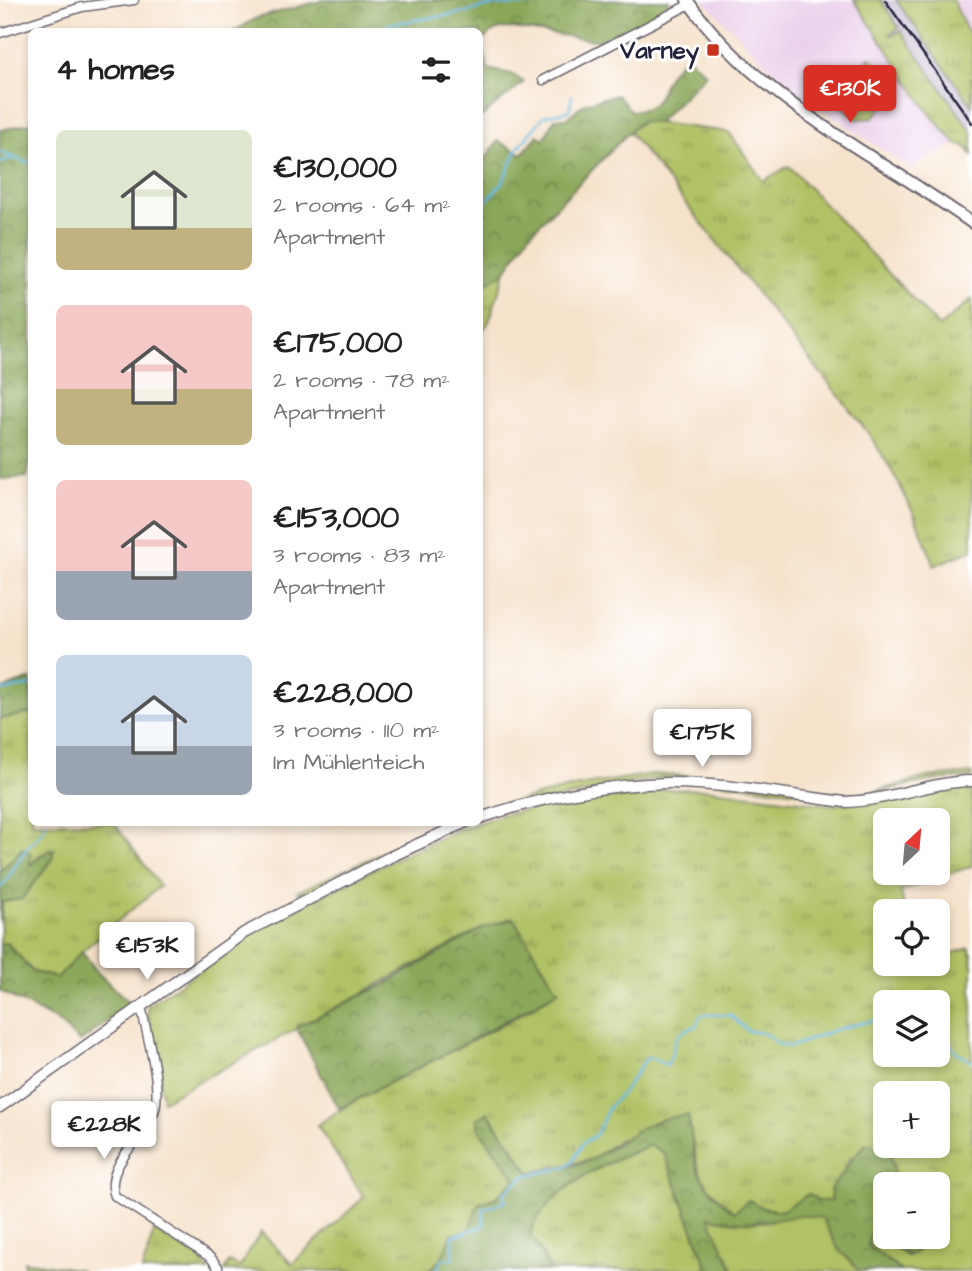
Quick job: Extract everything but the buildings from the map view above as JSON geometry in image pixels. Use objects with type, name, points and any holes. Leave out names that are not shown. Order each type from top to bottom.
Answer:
[{"type":"main road","points":[[689,2],[728,49],[796,108],[972,223]]},
{"type":"street","points":[[0,33],[81,4],[134,0]]},
{"type":"street","points":[[542,80],[689,2]]},
{"type":"street","points":[[483,817],[562,797],[652,784],[697,784],[845,802],[866,802],[934,783],[972,781]]},
{"type":"street","points":[[0,1107],[244,933],[388,858],[457,826]]},
{"type":"street","points":[[141,1006],[158,1097],[149,1124],[112,1177],[111,1188],[115,1196],[211,1258],[218,1267],[217,1271]]},
{"type":"shaded area","points":[[703,0],[854,0],[930,114],[956,144],[917,163],[913,170],[791,89]]},
{"type":"shaded area","points":[[881,0],[896,0],[972,106],[972,132],[900,31],[892,37],[890,34],[899,28]]},
{"type":"shaded area","points":[[955,0],[972,0],[972,42],[958,12]]},
{"type":"green space","points":[[324,0],[669,0],[668,11],[608,42],[512,28],[492,33],[483,41],[483,28],[240,28],[257,18]]},
{"type":"green space","points":[[854,0],[881,0],[899,28],[890,34],[891,36],[901,31],[972,132],[972,155],[964,145],[956,144],[930,114]]},
{"type":"green space","points":[[896,0],[953,0],[972,42],[972,106]]},
{"type":"green space","points":[[483,46],[488,69],[511,74],[524,82],[483,116]]},
{"type":"green space","points":[[687,56],[706,74],[657,123],[642,121],[629,132],[529,235],[505,272],[483,285],[483,162],[498,141],[522,154],[538,135],[543,140],[555,119],[568,118],[584,104],[602,98],[617,95],[631,111],[642,110],[658,99],[673,70]]},
{"type":"green space","points":[[869,57],[887,71],[895,84],[888,98],[877,89],[885,75],[866,61]]},
{"type":"green space","points":[[826,86],[858,110],[874,92],[886,102],[873,118],[858,119],[822,92]]},
{"type":"green space","points":[[642,121],[729,132],[763,181],[789,166],[939,327],[972,299],[972,550],[934,566],[913,512],[877,446],[629,132]]},
{"type":"green space","points":[[28,124],[28,472],[27,477],[0,479],[0,130]]},
{"type":"green space","points":[[505,272],[489,322],[483,330],[483,285]]},
{"type":"green space","points":[[28,680],[28,714],[0,719],[0,690]]},
{"type":"green space","points":[[28,714],[28,826],[116,826],[160,886],[82,951],[57,978],[33,972],[7,943],[0,944],[2,902],[37,879],[52,860],[30,867],[23,848],[0,871],[0,719]]},
{"type":"green space","points":[[972,773],[972,777],[934,780],[850,798],[659,778],[483,813],[483,809],[578,786],[651,774],[712,777],[844,794],[869,793],[927,777]]},
{"type":"green space","points":[[965,785],[972,794],[972,866],[950,874],[950,808],[873,808],[873,886],[915,886],[901,891],[903,899],[873,899],[873,976],[950,976],[950,954],[969,948],[972,955],[972,1271],[901,1271],[868,1246],[873,1226],[873,1249],[950,1249],[950,1172],[892,1172],[850,1157],[842,1177],[831,1189],[832,1201],[819,1201],[809,1194],[782,1211],[763,1208],[734,1212],[704,1182],[697,1165],[693,1142],[620,1139],[593,1159],[529,1173],[493,1119],[479,1129],[516,1179],[495,1198],[478,1204],[469,1230],[452,1235],[441,1259],[429,1271],[224,1271],[229,1262],[240,1267],[261,1232],[292,1264],[364,1197],[317,1125],[376,1089],[499,1026],[558,991],[512,918],[483,928],[163,1101],[147,1006],[230,950],[229,946],[259,928],[457,830],[469,826],[483,826],[483,821],[504,814],[632,790],[704,789],[832,805]]},
{"type":"green space","points":[[439,826],[449,826],[304,896],[297,892]]},
{"type":"green space","points":[[23,848],[31,854],[30,866],[40,855],[53,850],[52,860],[22,899],[2,902],[0,922],[0,871]]},
{"type":"green space","points":[[513,918],[558,991],[455,1049],[339,1109],[296,1027],[383,985],[483,928]]},
{"type":"green space","points":[[7,943],[33,972],[57,978],[82,951],[98,973],[131,1004],[80,1042],[57,1021],[0,991],[0,944]]},
{"type":"green space","points":[[488,1113],[530,1173],[587,1161],[648,1124],[688,1115],[695,1159],[702,1179],[734,1212],[749,1200],[763,1208],[781,1211],[809,1194],[819,1201],[832,1201],[830,1189],[851,1160],[866,1144],[873,1145],[873,1158],[891,1158],[893,1172],[873,1172],[873,1226],[868,1245],[901,1271],[860,1271],[838,1249],[822,1218],[808,1217],[752,1222],[710,1218],[734,1271],[703,1271],[708,1269],[664,1153],[650,1145],[581,1178],[552,1201],[540,1216],[530,1232],[551,1271],[429,1271],[441,1259],[452,1234],[469,1230],[478,1204],[495,1198],[516,1179],[479,1129],[477,1118]]},
{"type":"green space","points":[[650,1145],[664,1153],[708,1269],[551,1271],[530,1232],[540,1216],[552,1201],[581,1178]]},
{"type":"green space","points":[[799,1215],[822,1218],[838,1249],[860,1271],[734,1271],[709,1217],[732,1222],[754,1222]]},
{"type":"green space","points":[[154,1231],[199,1257],[209,1271],[142,1271]]},
{"type":"green space","points":[[898,1249],[920,1249],[907,1256]]},
{"type":"green space","points":[[24,1261],[82,1270],[24,1271]]},
{"type":"waterway","points":[[384,28],[389,24],[462,13],[494,5],[531,5]]},
{"type":"waterway","points":[[483,205],[502,183],[518,148],[544,116],[569,111],[572,96]]},
{"type":"waterway","points":[[0,152],[28,163]]},
{"type":"waterway","points":[[0,163],[12,158]]},
{"type":"waterway","points":[[0,691],[28,686]]},
{"type":"waterway","points":[[0,888],[44,826]]},
{"type":"waterway","points":[[436,1271],[442,1259],[453,1259],[453,1236],[484,1226],[483,1209],[506,1201],[503,1193],[525,1176],[565,1167],[573,1161],[583,1143],[596,1135],[609,1107],[624,1091],[645,1060],[650,1057],[667,1065],[677,1037],[696,1026],[701,1015],[730,1015],[748,1031],[764,1033],[778,1044],[790,1047],[835,1030],[873,1020]]},
{"type":"waterway","points":[[950,1044],[955,1051],[972,1062]]},
{"type":"railway","points":[[885,0],[972,123]]},
{"type":"place","name":"Varney","points":[[713,50]]}]
